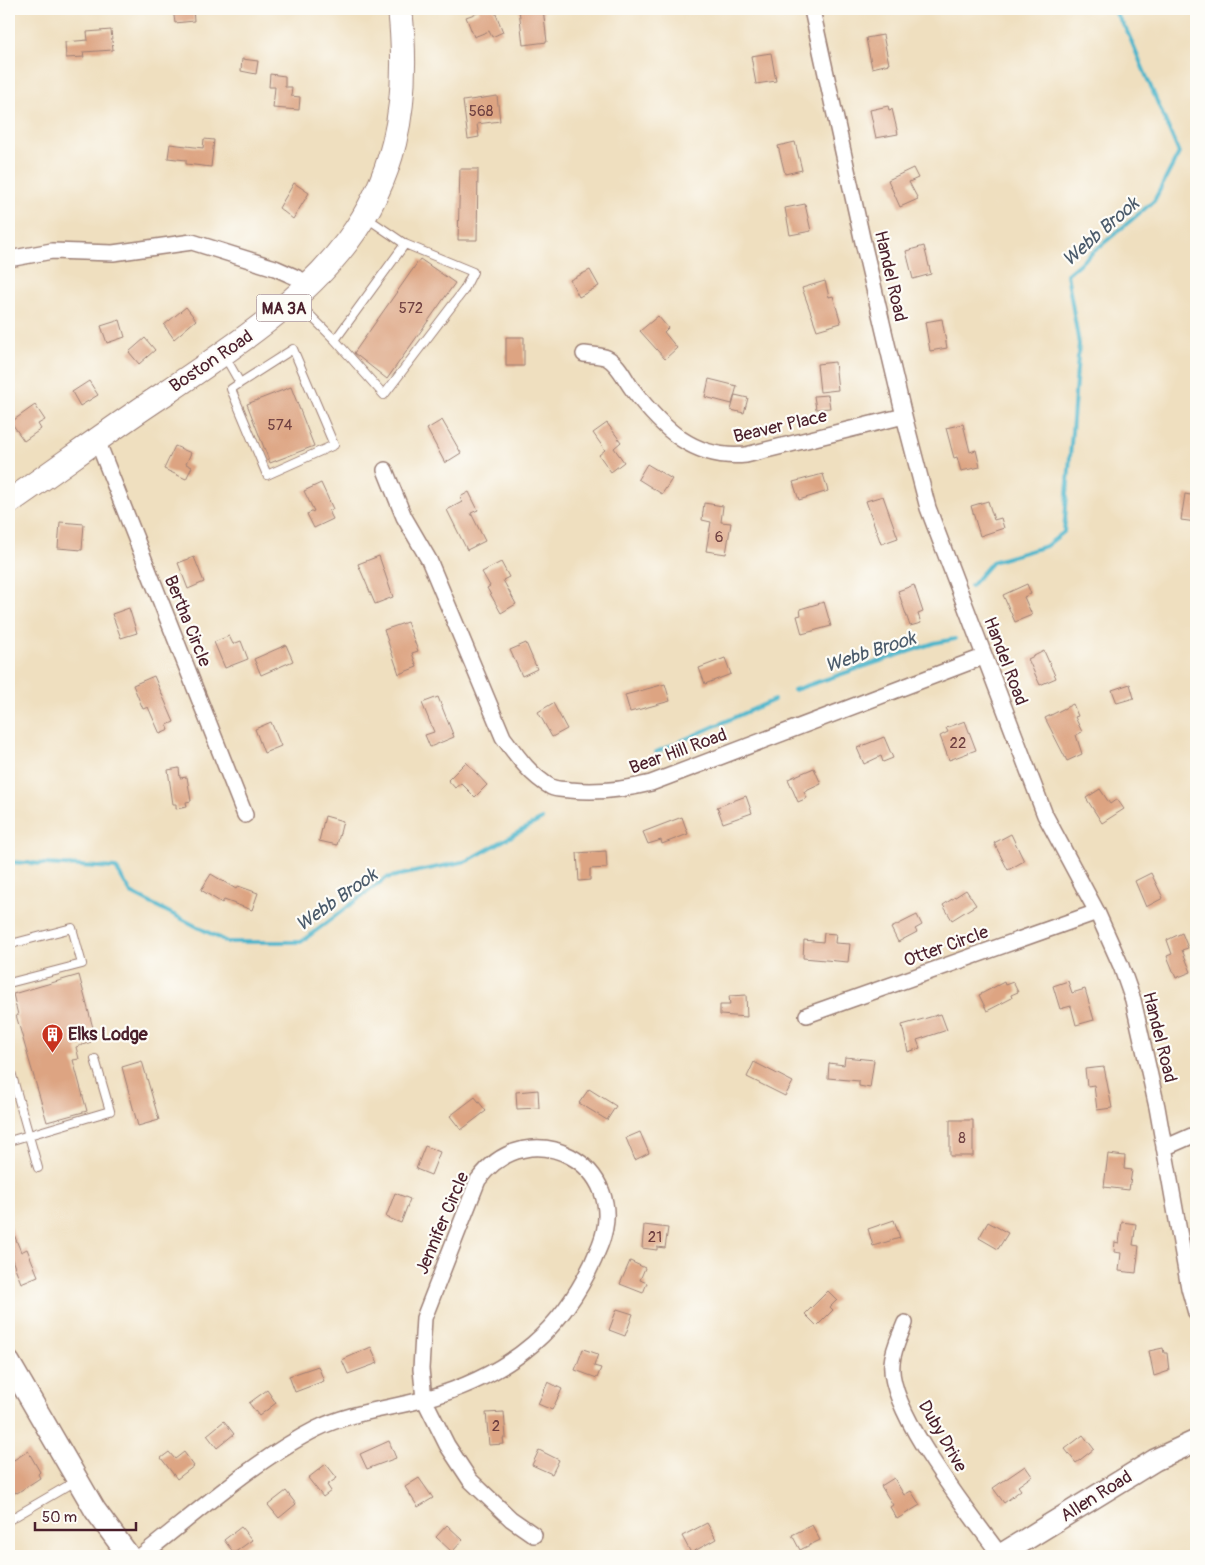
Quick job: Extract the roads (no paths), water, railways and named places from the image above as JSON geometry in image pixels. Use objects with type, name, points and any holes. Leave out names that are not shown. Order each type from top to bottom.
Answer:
[{"type":"main road","name":"Boston Road","points":[[10,497],[256,331],[303,292],[351,238],[380,187],[400,114],[403,49],[400,9]]},
{"type":"street","name":"Handel Road","points":[[812,10],[904,416],[928,508],[1045,815],[1097,912],[1133,1000],[1164,1148],[1189,1288],[1196,1313]]},
{"type":"street","points":[[14,258],[52,251],[113,253],[192,242],[274,268],[303,292]]},
{"type":"street","name":"Beaver Place","points":[[584,354],[606,357],[616,366],[662,426],[688,444],[726,457],[746,455],[904,416]]},
{"type":"street","name":"Bertha Circle","points":[[97,440],[245,815]]},
{"type":"street","name":"Bear Hill Road","points":[[385,470],[404,517],[429,560],[503,737],[521,762],[538,778],[554,788],[595,793],[624,790],[651,783],[984,657]]},
{"type":"street","name":"Otter Circle","points":[[807,1015],[1097,912]]},
{"type":"street","points":[[1164,1148],[1196,1134]]},
{"type":"street","name":"Jennifer Circle","points":[[141,1556],[230,1487],[291,1443],[340,1419],[424,1399],[486,1377],[516,1358],[549,1330],[566,1311],[580,1288],[601,1242],[606,1211],[596,1180],[574,1158],[554,1149],[522,1149],[493,1163],[478,1180],[431,1295],[424,1318],[421,1369],[424,1399]]},
{"type":"street","name":"Duby Drive","points":[[905,1323],[892,1364],[898,1391],[911,1423],[928,1454],[1000,1556]]},
{"type":"street","points":[[9,1362],[95,1510],[129,1556]]},
{"type":"street","points":[[424,1399],[447,1445],[470,1480],[511,1519],[534,1535]]},
{"type":"street","name":"Allen Road","points":[[1000,1556],[1155,1460],[1196,1440]]},
{"type":"lane","points":[[303,292],[335,340],[384,395],[464,290],[473,272],[405,244],[364,216]]},
{"type":"lane","points":[[335,340],[405,244]]},
{"type":"lane","points":[[293,349],[334,445],[267,475],[231,389],[240,383],[293,349]]},
{"type":"lane","points":[[223,354],[240,383]]},
{"type":"lane","points":[[9,948],[11,944],[72,928],[82,964],[9,983]]},
{"type":"lane","points":[[9,1141],[110,1111],[94,1059]]},
{"type":"lane","points":[[9,1065],[38,1168]]},
{"type":"lane","points":[[9,1520],[77,1480]]},
{"type":"waterway","name":"Webb Brook","points":[[971,586],[992,562],[1046,546],[1064,532],[1079,344],[1067,274],[1154,201],[1179,153],[1127,31],[1113,9]]},
{"type":"waterway","name":"Webb Brook","points":[[794,690],[934,643],[955,639]]},
{"type":"waterway","name":"Webb Brook","points":[[656,752],[774,700]]},
{"type":"waterway","name":"Webb Brook","points":[[9,862],[116,868],[131,893],[227,942],[301,942],[386,878],[467,861],[542,819]]},
{"type":"place","name":"Elks Lodge","points":[[52,1053]]}]
